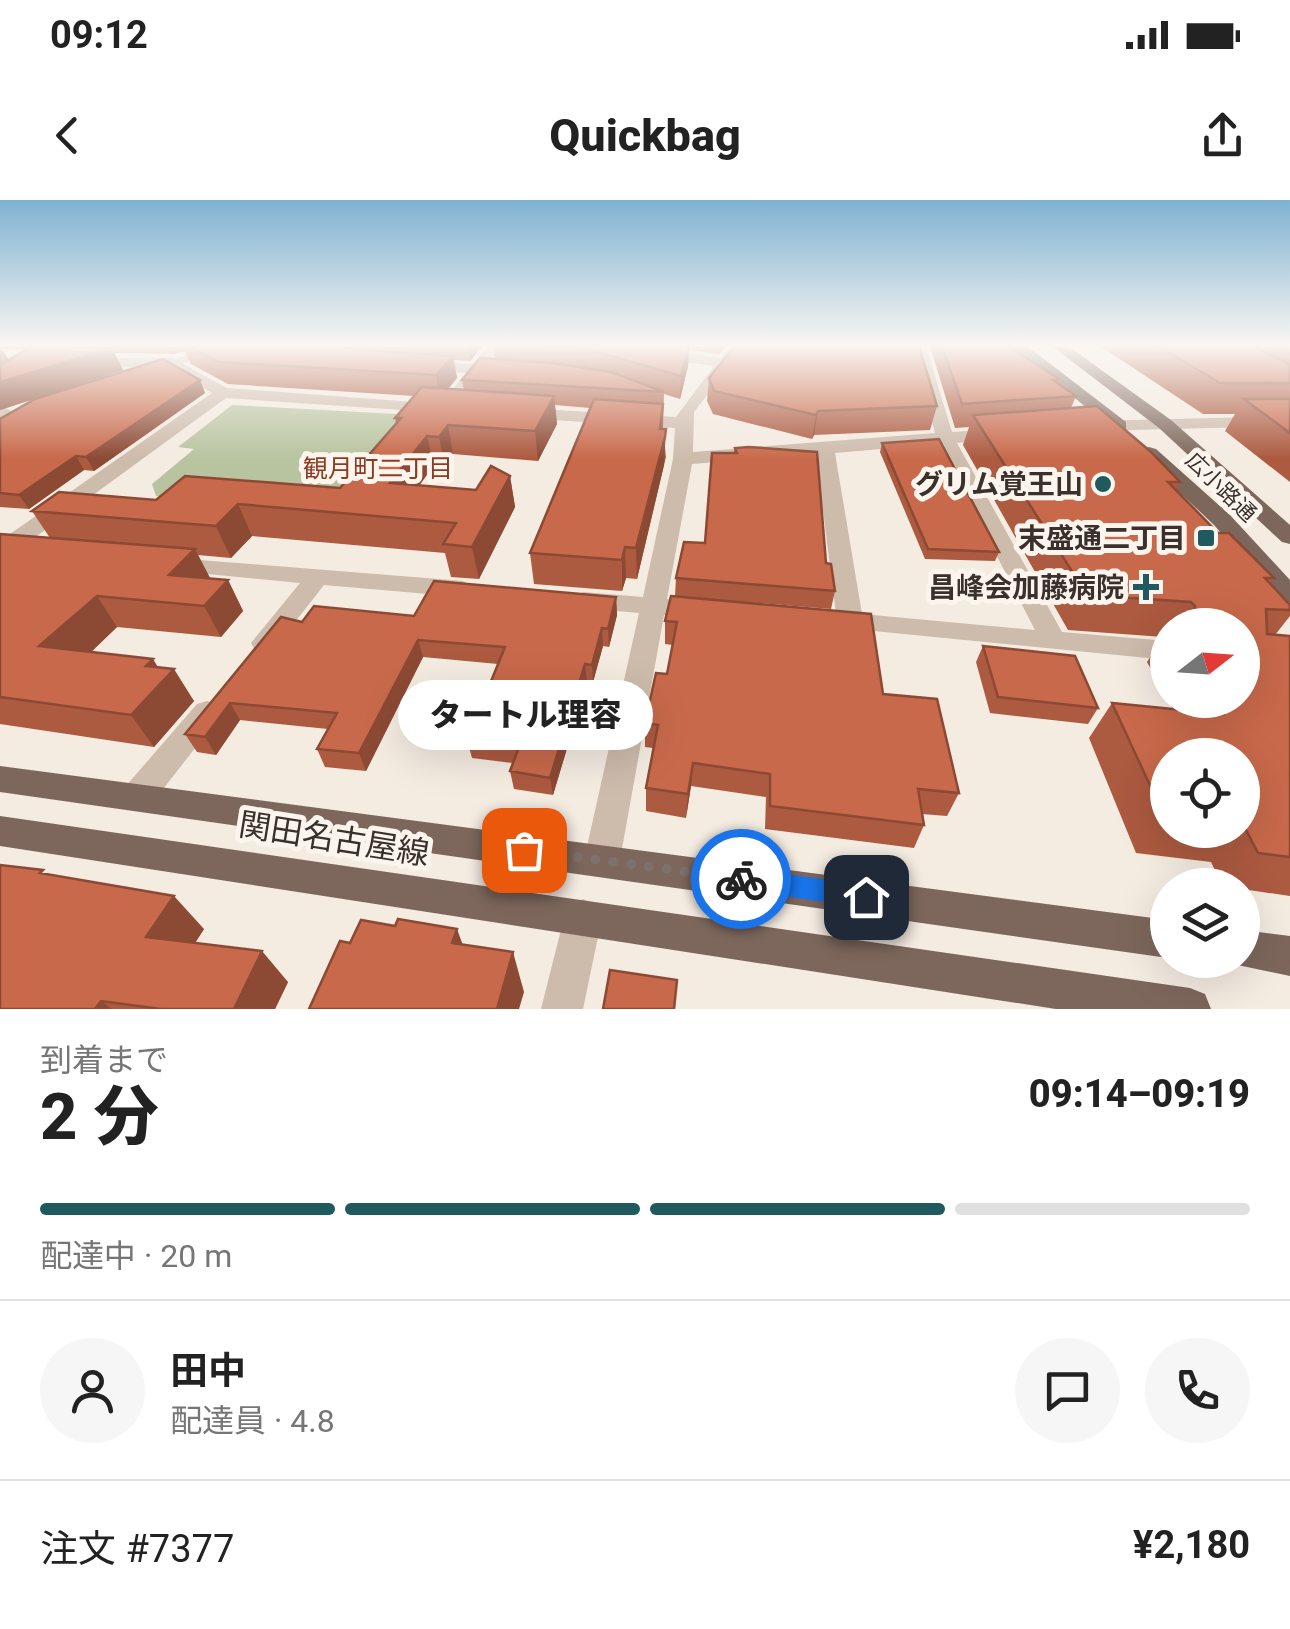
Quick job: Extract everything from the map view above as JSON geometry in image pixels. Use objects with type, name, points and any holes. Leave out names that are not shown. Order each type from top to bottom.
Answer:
[{"type":"main road","name":"広小路通","points":[[1066,384],[1118,424],[1222,520],[1290,595]]},
{"type":"main road","name":"広小路通","points":[[1111,384],[1165,424],[1290,538]]},
{"type":"main road","name":"関田名古屋線","points":[[0,780],[1150,936]]},
{"type":"main road","name":"関田名古屋線","points":[[0,831],[1190,1009]]},
{"type":"main road","points":[[1260,952],[1290,956]]},
{"type":"street","points":[[207,384],[223,393],[466,409]]},
{"type":"street","points":[[446,408],[465,384]]},
{"type":"street","points":[[506,412],[678,413],[705,384]]},
{"type":"street","points":[[930,384],[945,438],[1054,640]]},
{"type":"street","points":[[1,551],[223,393]]},
{"type":"street","points":[[2,414],[24,410]]},
{"type":"street","points":[[602,860],[683,459],[686,436],[678,413]]},
{"type":"street","points":[[1079,427],[1290,421]]},
{"type":"street","points":[[683,459],[1022,432]]},
{"type":"street","points":[[825,450],[850,622]]},
{"type":"street","points":[[1,551],[43,553]]},
{"type":"street","points":[[141,562],[496,592]]},
{"type":"street","points":[[246,665],[318,577]]},
{"type":"street","points":[[555,597],[732,612]]},
{"type":"street","points":[[810,618],[1150,648]]},
{"type":"street","points":[[137,797],[221,694]]},
{"type":"street","points":[[562,1009],[582,918]]},
{"type":"green space","points":[[232,405],[417,418],[346,512],[156,496],[152,484],[194,449],[178,447]]},
{"type":"building","points":[[84,384],[194,384],[86,457],[76,456],[19,495],[0,493],[0,419],[35,399]]},
{"type":"building","points":[[525,384],[642,384],[664,392]]},
{"type":"building","points":[[711,384],[930,384],[937,406],[818,411],[816,415],[714,391]]},
{"type":"building","points":[[955,384],[1058,384],[1076,396],[962,404]]},
{"type":"building","points":[[422,387],[554,396],[535,431],[448,425],[439,437],[427,436],[390,483],[476,490],[491,466],[510,476],[472,547],[443,544],[456,523],[238,504],[216,526],[32,511],[59,492],[156,500],[185,476],[340,488],[401,418],[395,418]]},
{"type":"building","points":[[594,399],[663,404],[660,429],[666,429],[665,437],[636,548],[625,547],[622,560],[530,553]]},
{"type":"building","points":[[1244,399],[1290,399],[1290,433]]},
{"type":"building","points":[[1097,406],[1180,482],[1168,482],[1218,533],[1229,533],[1274,578],[1265,578],[1290,605],[1290,610],[1266,609],[1267,634],[1290,636],[1290,857],[1258,853],[1255,848],[1260,848],[1260,738],[1150,738],[1150,785],[1112,703],[1150,707],[1150,718],[1260,718],[1260,608],[1195,608],[1191,602],[1087,595],[973,415]]},
{"type":"building","points":[[939,439],[999,552],[928,549],[882,443]]},
{"type":"building","points":[[735,448],[817,452],[826,563],[831,564],[835,591],[676,578],[684,542],[705,543],[712,453],[737,453]]},
{"type":"building","points":[[0,534],[195,549],[169,575],[228,580],[204,606],[97,596],[39,646],[153,659],[146,666],[174,669],[131,715],[0,697]]},
{"type":"building","points":[[434,581],[616,597],[608,629],[602,628],[592,665],[585,664],[550,778],[510,771],[519,747],[467,740],[505,647],[418,640],[359,753],[317,749],[337,713],[230,703],[205,737],[185,734],[281,617],[302,622],[314,606],[414,616]]},
{"type":"building","points":[[671,596],[871,614],[883,694],[937,699],[959,793],[918,789],[924,825],[770,806],[770,774],[693,763],[688,794],[646,788],[658,725],[645,723],[656,673],[667,674],[677,622],[665,621]]},
{"type":"building","points":[[983,646],[1075,656],[1098,708],[998,697]]},
{"type":"building","points":[[0,865],[174,896],[146,937],[262,951],[234,1009],[161,1009],[101,1001],[95,1009],[0,1009]]},
{"type":"building","points":[[398,919],[457,929],[452,943],[513,952],[497,1009],[309,1009],[340,941],[350,943],[361,920],[395,926]]},
{"type":"building","points":[[610,970],[677,980],[674,1009],[603,1009]]},
{"type":"way so far","points":[[524,850],[741,879]]},
{"type":"place","name":"グリム覚王山","points":[[1103,484]]},
{"type":"place","name":"末盛通二丁目","points":[[1206,538]]},
{"type":"place","name":"昌峰会加藤病院","points":[[1146,587]]},
{"type":"place","name":"タートル理容","points":[[524,850]]},
{"type":"district","name":"観月町二丁目","points":[[378,468]]},
{"type":"route","points":[[741,879],[866,897]]}]
